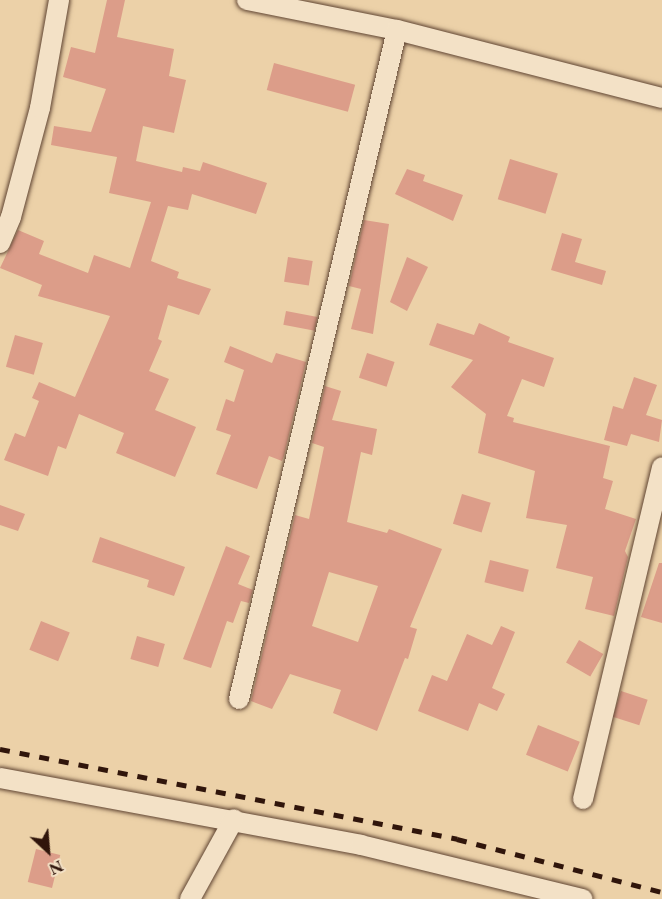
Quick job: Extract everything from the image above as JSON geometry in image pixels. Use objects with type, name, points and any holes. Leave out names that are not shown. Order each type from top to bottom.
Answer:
[{"type":"street","points":[[0,243],[11,217],[40,108],[59,0]]},
{"type":"street","points":[[247,0],[397,30],[662,98]]},
{"type":"street","points":[[239,699],[397,30]]},
{"type":"street","points":[[583,799],[662,467]]},
{"type":"street","points":[[0,778],[234,819],[361,845],[583,899]]},
{"type":"street","points":[[190,899],[234,819]]},
{"type":"building","points":[[107,0],[125,0],[117,37],[174,49],[169,76],[186,80],[174,133],[143,126],[136,161],[182,172],[183,167],[200,171],[203,162],[267,183],[256,214],[192,194],[188,210],[168,206],[151,261],[179,272],[177,278],[211,289],[199,315],[168,305],[158,339],[162,341],[149,371],[169,379],[155,410],[196,427],[175,477],[116,453],[124,433],[79,414],[66,449],[58,446],[48,476],[4,460],[15,433],[25,437],[39,401],[32,398],[39,382],[75,397],[110,316],[38,296],[42,285],[0,268],[18,230],[44,241],[39,254],[88,273],[94,255],[130,268],[151,202],[109,193],[117,157],[51,145],[54,126],[91,132],[106,89],[63,77],[71,47],[95,53]]},
{"type":"building","points":[[274,63],[355,85],[348,112],[267,90]]},
{"type":"building","points":[[510,159],[558,174],[546,214],[498,199]]},
{"type":"building","points":[[407,169],[425,175],[423,181],[463,195],[453,221],[395,194]]},
{"type":"building","points":[[364,220],[389,224],[373,334],[351,329],[361,289],[349,286]]},
{"type":"building","points":[[562,233],[582,239],[575,262],[606,271],[602,285],[551,270]]},
{"type":"building","points":[[288,257],[313,261],[309,286],[284,282]]},
{"type":"building","points":[[407,257],[428,267],[407,311],[390,302]]},
{"type":"building","points":[[286,311],[317,317],[315,331],[283,325]]},
{"type":"building","points":[[437,323],[474,335],[479,323],[510,337],[508,342],[554,358],[544,387],[522,379],[507,416],[514,418],[513,422],[610,446],[603,478],[613,481],[605,509],[636,519],[625,551],[628,557],[614,616],[585,609],[593,577],[556,568],[567,525],[526,518],[535,471],[478,453],[486,414],[451,387],[473,360],[429,345]]},
{"type":"building","points":[[15,335],[43,343],[34,375],[6,367]]},
{"type":"building","points":[[230,346],[272,363],[276,353],[306,362],[284,456],[282,461],[269,456],[257,489],[216,474],[231,435],[216,430],[226,399],[234,402],[244,370],[224,362]]},
{"type":"building","points":[[367,353],[395,362],[387,387],[359,378]]},
{"type":"building","points":[[634,377],[657,385],[646,415],[662,420],[659,442],[631,434],[627,446],[604,440],[613,406],[623,409]]},
{"type":"building","points":[[325,386],[341,391],[332,420],[377,429],[372,455],[361,452],[347,522],[387,533],[389,529],[442,549],[410,627],[417,629],[408,659],[405,658],[377,731],[333,713],[341,690],[290,674],[272,709],[251,701],[295,515],[309,519],[324,447],[312,443]],"holes":[[[329,572],[378,586],[358,642],[312,626]]]},
{"type":"building","points":[[462,494],[491,503],[482,532],[453,524]]},
{"type":"building","points":[[0,505],[25,514],[18,531],[0,525]]},
{"type":"building","points":[[100,537],[185,567],[174,596],[147,587],[149,580],[92,562]]},
{"type":"building","points":[[226,546],[250,556],[238,584],[253,590],[249,603],[241,601],[233,623],[227,621],[211,668],[183,659]]},
{"type":"building","points":[[490,560],[529,570],[523,592],[484,582]]},
{"type":"building","points":[[659,563],[662,563],[662,623],[641,617]]},
{"type":"building","points":[[41,621],[70,633],[58,661],[29,650]]},
{"type":"building","points":[[501,626],[515,632],[492,688],[505,694],[497,711],[479,703],[468,731],[418,711],[432,675],[447,681],[467,634],[492,645]]},
{"type":"building","points":[[137,636],[165,644],[158,667],[130,659]]},
{"type":"building","points":[[579,640],[603,654],[590,677],[566,663]]},
{"type":"building","points":[[621,691],[648,700],[639,725],[613,717]]},
{"type":"building","points":[[538,725],[580,742],[568,772],[526,755]]},
{"type":"building","points":[[36,849],[60,855],[52,888],[28,882]]},
{"type":"railway","points":[[0,749],[457,839],[662,892]]}]
